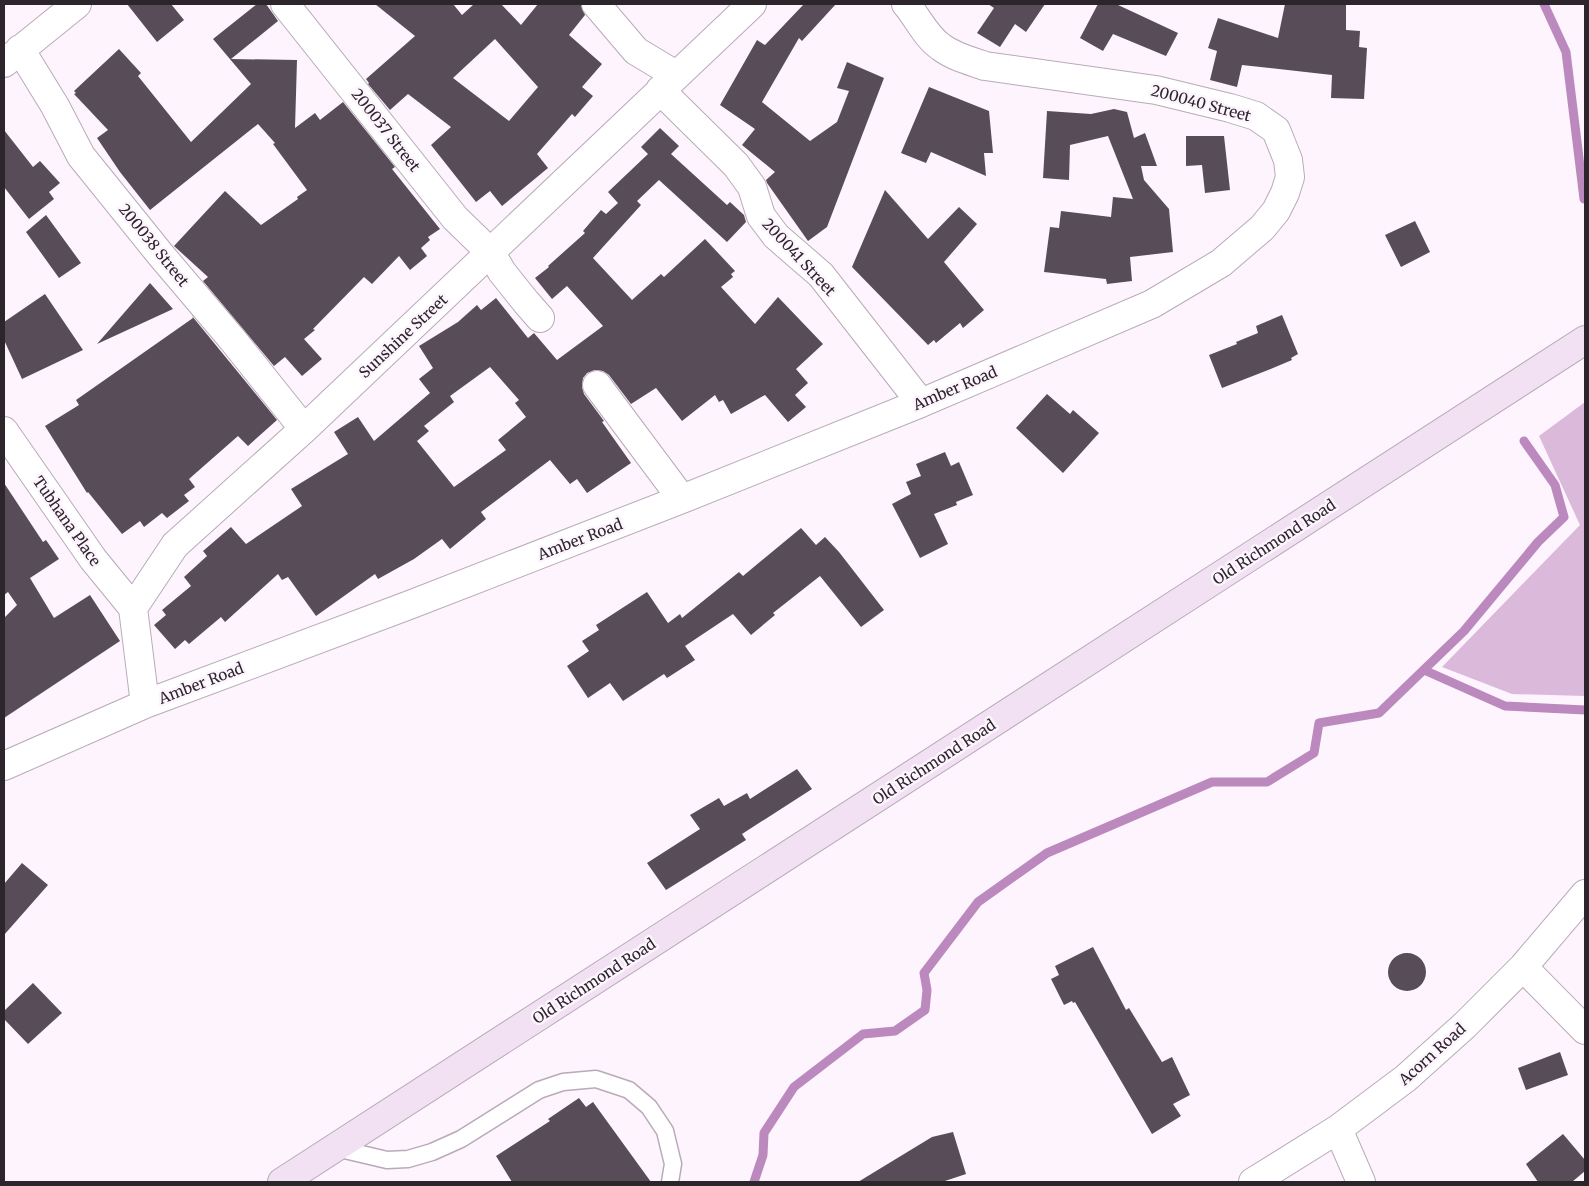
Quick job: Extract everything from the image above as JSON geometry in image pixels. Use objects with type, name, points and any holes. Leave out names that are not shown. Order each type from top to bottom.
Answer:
[{"type":"street","points":[[12,56],[77,4]]},
{"type":"street","name":"200037 Street","points":[[285,4],[455,218],[491,253],[502,272],[540,318]]},
{"type":"street","name":"200041 Street","points":[[596,4],[636,51],[668,82],[736,165],[752,187],[761,216],[776,236],[820,275],[921,403]]},
{"type":"street","name":"Sunshine Street","points":[[133,608],[175,545],[304,429],[752,4]]},
{"type":"street","name":"200040 Street","points":[[906,4],[928,34],[941,47],[959,57],[985,66],[1156,90],[1256,116],[1276,130],[1288,160],[1290,177],[1276,211],[1262,228],[1222,264],[1152,304]]},
{"type":"street","name":"200038 Street","points":[[12,56],[55,106],[82,156],[304,429]]},
{"type":"street","name":"Amber Road","points":[[4,766],[145,704],[412,604],[682,499],[921,403],[1152,304]]},
{"type":"street","name":"Old Richmond Road","points":[[282,1182],[1585,340]]},
{"type":"street","points":[[597,385],[682,499]]},
{"type":"street","name":"Tubhana Place","points":[[4,431],[93,559],[133,608]]},
{"type":"street","points":[[133,608],[145,704]]},
{"type":"street","name":"Acorn Road","points":[[1253,1182],[1338,1128],[1406,1078],[1465,1025],[1523,967],[1585,894]]},
{"type":"street","points":[[1523,967],[1585,1030]]},
{"type":"street","points":[[1338,1128],[1361,1182]]},
{"type":"lane","points":[[336,1148],[387,1160],[408,1159],[432,1152],[461,1139],[539,1090],[563,1082],[596,1079],[629,1090],[649,1107],[665,1131],[672,1164],[670,1182]]},
{"type":"shaded area","points":[[1585,402],[1585,696],[1512,694],[1442,667],[1580,525],[1539,436]]},
{"type":"building","points":[[127,4],[171,4],[184,20],[157,42]]},
{"type":"building","points":[[257,4],[266,4],[278,21],[231,59],[297,60],[295,128],[315,113],[320,120],[343,102],[395,167],[392,169],[440,229],[428,237],[430,240],[421,248],[427,256],[410,270],[399,256],[372,284],[364,277],[313,329],[315,330],[304,339],[322,359],[302,376],[285,357],[274,366],[203,281],[208,277],[174,246],[225,191],[261,225],[298,199],[297,197],[307,190],[273,144],[275,143],[258,124],[150,210],[120,172],[97,138],[108,130],[74,94],[76,93],[74,91],[119,49],[141,73],[138,76],[191,142],[251,84],[213,39]]},
{"type":"building","points":[[375,4],[453,4],[462,15],[474,4],[501,4],[521,25],[538,4],[581,4],[585,15],[569,35],[602,64],[582,87],[593,96],[575,117],[572,114],[537,154],[548,168],[502,206],[490,191],[476,202],[431,145],[451,127],[408,94],[390,110],[368,84],[366,79],[415,36]],"holes":[[[495,39],[538,87],[509,121],[453,78]]]},
{"type":"building","points":[[804,4],[836,4],[802,41],[799,38],[762,102],[810,141],[837,122],[849,91],[837,88],[847,62],[884,78],[827,227],[808,241],[767,183],[766,180],[775,172],[742,145],[755,129],[720,105],[757,40],[765,45]]},
{"type":"building","points":[[988,4],[1045,4],[1026,32],[1015,24],[1000,47],[977,33],[994,8]]},
{"type":"building","points":[[1098,4],[1116,4],[1178,33],[1166,56],[1113,34],[1103,51],[1080,38]]},
{"type":"building","points":[[1285,4],[1346,4],[1346,30],[1360,31],[1359,47],[1367,48],[1364,99],[1331,98],[1332,75],[1242,65],[1237,87],[1210,80],[1217,51],[1208,48],[1218,18],[1278,38]]},
{"type":"building","points":[[929,87],[989,111],[993,153],[984,153],[986,176],[931,152],[926,163],[901,153]]},
{"type":"building","points":[[1114,109],[1127,112],[1134,138],[1145,133],[1157,166],[1141,166],[1144,180],[1169,209],[1173,252],[1130,257],[1132,281],[1107,284],[1106,279],[1044,272],[1050,227],[1059,228],[1061,211],[1111,217],[1113,197],[1133,199],[1108,136],[1070,145],[1069,180],[1043,178],[1047,111],[1091,114]]},
{"type":"building","points":[[660,128],[679,146],[671,154],[727,205],[730,202],[744,215],[746,222],[727,242],[659,180],[637,201],[641,205],[593,258],[632,300],[661,274],[664,277],[705,239],[735,271],[731,274],[733,277],[721,287],[755,324],[778,297],[823,344],[796,369],[808,383],[795,395],[806,407],[788,422],[765,395],[731,414],[723,400],[719,402],[715,395],[682,421],[656,388],[631,404],[609,375],[603,371],[595,370],[587,373],[583,378],[582,387],[584,394],[631,463],[587,493],[577,479],[570,484],[550,460],[481,512],[486,519],[450,549],[442,539],[414,559],[378,579],[375,574],[316,616],[288,577],[282,580],[278,574],[225,622],[221,617],[189,644],[185,640],[175,649],[154,625],[166,615],[162,610],[191,586],[184,577],[207,556],[203,551],[231,527],[246,544],[302,506],[291,489],[348,454],[334,432],[358,417],[374,441],[430,393],[419,379],[433,368],[419,346],[458,322],[477,305],[481,310],[496,298],[528,338],[534,333],[557,360],[603,326],[567,286],[552,299],[535,278],[585,233],[583,231],[601,210],[606,214],[618,203],[608,192],[648,154],[641,147]],"holes":[[[490,367],[519,400],[515,403],[526,417],[498,440],[506,450],[454,487],[417,441],[429,431],[424,426],[454,402],[450,396]]]},
{"type":"building","points":[[4,130],[33,167],[40,161],[60,183],[49,192],[54,199],[29,219],[4,187]]},
{"type":"building","points":[[1186,136],[1224,136],[1230,190],[1205,193],[1202,165],[1186,166]]},
{"type":"building","points":[[885,190],[928,239],[959,207],[977,224],[944,262],[984,310],[963,328],[960,323],[936,343],[934,340],[928,345],[852,267]]},
{"type":"building","points":[[46,215],[81,263],[59,278],[26,232]]},
{"type":"building","points":[[1415,221],[1430,252],[1401,267],[1385,235]]},
{"type":"building","points":[[150,283],[173,309],[97,344]]},
{"type":"building","points":[[45,294],[83,350],[22,379],[4,340],[4,322]]},
{"type":"building","points":[[1282,315],[1298,354],[1291,358],[1292,360],[1222,388],[1209,355],[1258,333],[1256,326]]},
{"type":"building","points":[[192,316],[277,420],[248,446],[238,436],[189,479],[195,487],[184,495],[189,501],[167,518],[162,513],[144,527],[140,521],[122,534],[87,493],[45,426],[79,405],[76,400],[193,318]]},
{"type":"building","points":[[1047,394],[1070,414],[1073,410],[1099,433],[1063,473],[1016,428]]},
{"type":"building","points":[[945,452],[951,466],[959,462],[973,495],[956,502],[957,505],[934,514],[948,544],[920,558],[892,504],[911,494],[906,482],[921,476],[916,464]]},
{"type":"building","points":[[4,483],[43,542],[46,540],[59,559],[30,578],[54,618],[90,595],[120,641],[4,718],[4,618],[17,605],[8,592],[4,595]]},
{"type":"building","points":[[801,528],[816,545],[825,537],[884,610],[861,627],[820,576],[773,613],[775,615],[751,635],[733,614],[685,646],[695,660],[667,678],[664,674],[623,701],[610,683],[588,698],[567,666],[589,651],[582,641],[599,630],[596,625],[647,592],[668,623],[680,614],[682,618],[739,572],[743,576]]},
{"type":"building","points":[[797,769],[812,789],[742,834],[746,840],[666,890],[647,863],[700,829],[690,815],[719,798],[724,806],[747,793],[750,799]]},
{"type":"building","points":[[22,863],[48,885],[4,935],[4,884]]},
{"type":"building","points":[[1093,947],[1126,1010],[1129,1008],[1162,1062],[1172,1057],[1190,1095],[1173,1104],[1181,1116],[1152,1134],[1075,1002],[1073,1003],[1072,1001],[1064,1005],[1051,979],[1059,975],[1055,966]]},
{"type":"building","points":[[1407,953],[1421,958],[1426,972],[1421,986],[1407,991],[1393,986],[1388,972],[1393,958]]},
{"type":"building","points":[[33,983],[62,1013],[28,1044],[4,1019],[4,1011]]},
{"type":"building","points":[[1560,1052],[1568,1075],[1526,1090],[1518,1068]]},
{"type":"building","points":[[579,1098],[586,1107],[593,1102],[651,1182],[512,1182],[496,1156],[550,1121],[548,1119]]},
{"type":"building","points":[[953,1132],[966,1174],[942,1182],[858,1182],[932,1137]]},
{"type":"building","points":[[1563,1134],[1585,1160],[1585,1171],[1572,1182],[1538,1182],[1526,1164]]},
{"type":"waterway","points":[[1544,4],[1566,52],[1584,199]]},
{"type":"waterway","points":[[754,1182],[763,1155],[764,1133],[794,1087],[863,1034],[895,1031],[925,1010],[927,990],[924,973],[978,902],[1047,853],[1212,782],[1267,782],[1314,753],[1319,723],[1379,713],[1464,631],[1538,542],[1564,517],[1555,485],[1524,441]]},
{"type":"waterway","points":[[1424,670],[1505,706],[1585,710]]}]
